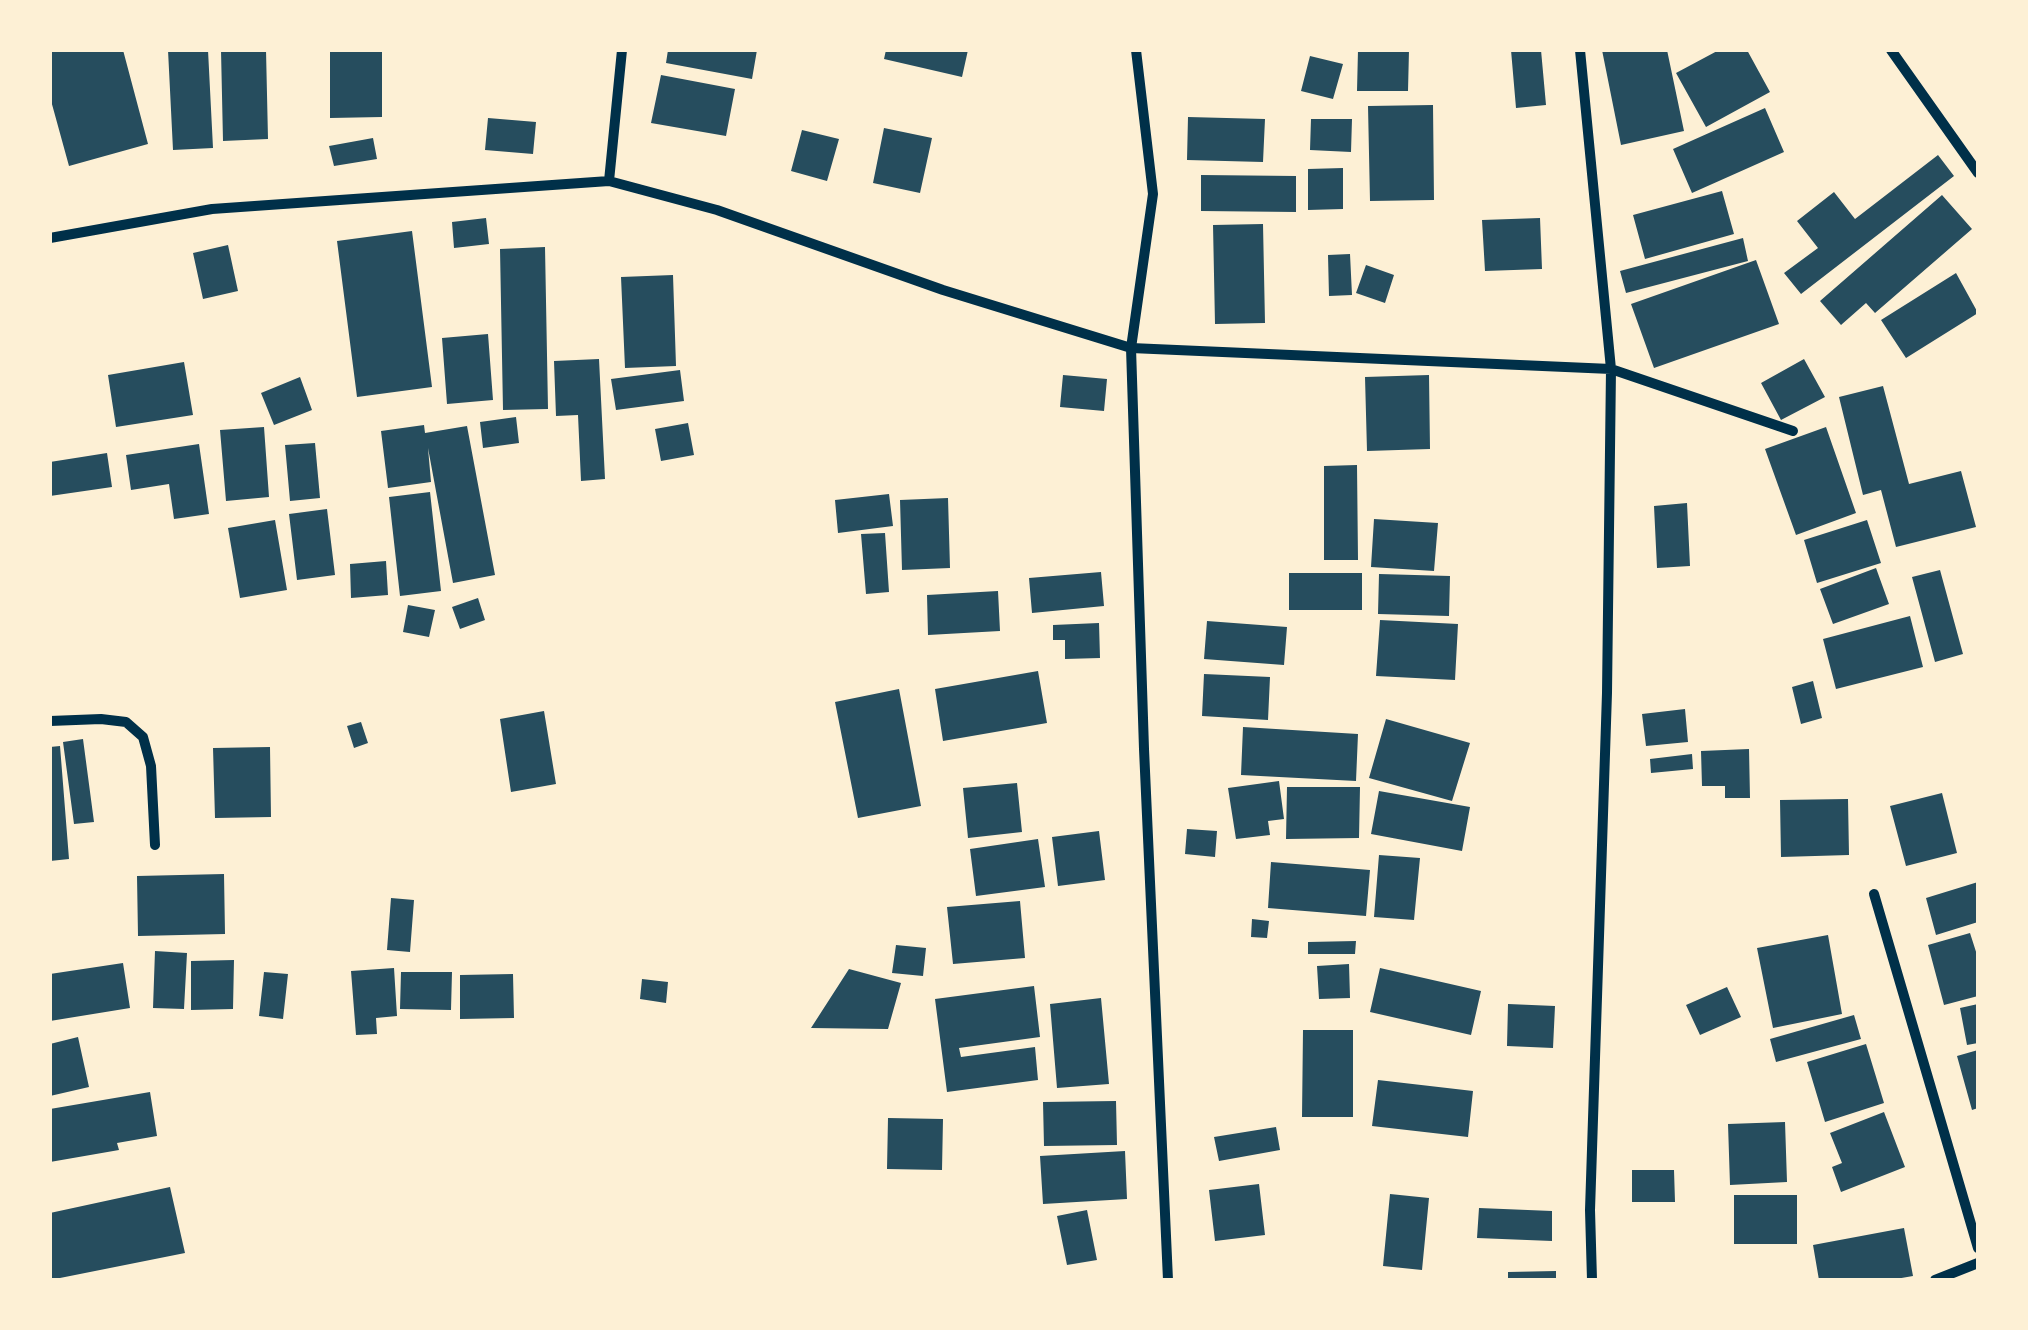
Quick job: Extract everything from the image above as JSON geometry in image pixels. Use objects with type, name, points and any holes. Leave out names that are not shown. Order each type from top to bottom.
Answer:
[{"type":"street","points":[[608,182],[622,50]]},
{"type":"street","points":[[1136,50],[1153,194],[1131,348],[1168,1280]]},
{"type":"street","points":[[1580,50],[1610,369],[1607,694],[1590,1210],[1592,1280]]},
{"type":"street","points":[[1891,50],[1978,173]]},
{"type":"street","points":[[50,238],[212,210],[608,182],[718,210],[943,290],[1131,348],[1610,369],[1793,431]]},
{"type":"street","points":[[50,721],[126,722],[143,737],[151,766],[155,845]]},
{"type":"street","points":[[1874,894],[1978,1248]]},
{"type":"street","points":[[1935,1280],[1978,1263]]},
{"type":"building","points":[[50,50],[123,50],[148,144],[69,166],[50,97]]},
{"type":"building","points":[[168,50],[208,50],[213,148],[173,150]]},
{"type":"building","points":[[221,50],[266,50],[268,139],[223,141]]},
{"type":"building","points":[[330,50],[382,50],[382,117],[330,118]]},
{"type":"building","points":[[668,50],[757,50],[752,79],[666,63]]},
{"type":"building","points":[[886,50],[968,50],[962,77],[884,59]]},
{"type":"building","points":[[1358,50],[1409,50],[1408,91],[1357,91]]},
{"type":"building","points":[[1511,50],[1541,50],[1546,105],[1516,108]]},
{"type":"building","points":[[1602,50],[1667,50],[1684,131],[1621,145]]},
{"type":"building","points":[[1719,50],[1747,50],[1770,92],[1706,127],[1676,73]]},
{"type":"building","points":[[1310,56],[1343,64],[1333,99],[1301,91]]},
{"type":"building","points":[[661,75],[735,89],[726,136],[651,123]]},
{"type":"building","points":[[1433,105],[1434,200],[1370,201],[1368,106]]},
{"type":"building","points":[[1765,108],[1784,152],[1692,193],[1673,149]]},
{"type":"building","points":[[1188,117],[1265,119],[1263,162],[1187,160]]},
{"type":"building","points":[[488,118],[536,122],[533,154],[485,150]]},
{"type":"building","points":[[1311,119],[1352,119],[1351,152],[1310,150]]},
{"type":"building","points":[[884,128],[932,138],[920,193],[873,183]]},
{"type":"building","points":[[802,130],[839,139],[827,181],[791,171]]},
{"type":"building","points":[[373,138],[377,159],[334,166],[329,146]]},
{"type":"building","points":[[1938,155],[1954,176],[1801,294],[1784,273],[1818,248],[1797,221],[1834,192],[1855,219]]},
{"type":"building","points":[[1343,168],[1343,209],[1308,210],[1308,169]]},
{"type":"building","points":[[1201,175],[1296,176],[1296,212],[1201,211]]},
{"type":"building","points":[[1722,191],[1734,234],[1645,259],[1633,215]]},
{"type":"building","points":[[1942,195],[1972,229],[1875,313],[1866,303],[1841,325],[1820,301]]},
{"type":"building","points":[[486,218],[489,244],[454,248],[452,222]]},
{"type":"building","points":[[1540,218],[1542,269],[1485,271],[1482,220]]},
{"type":"building","points":[[1263,224],[1265,323],[1215,324],[1213,225]]},
{"type":"building","points":[[412,231],[432,387],[357,397],[337,241]]},
{"type":"building","points":[[1743,238],[1748,261],[1626,293],[1620,271]]},
{"type":"building","points":[[228,245],[238,291],[203,299],[193,253]]},
{"type":"building","points":[[545,247],[548,409],[503,410],[500,249]]},
{"type":"building","points":[[1350,254],[1352,295],[1329,296],[1328,255]]},
{"type":"building","points":[[1756,260],[1779,324],[1654,368],[1631,304]]},
{"type":"building","points":[[1366,265],[1394,275],[1385,303],[1356,293]]},
{"type":"building","points":[[1956,273],[1978,313],[1906,358],[1881,320]]},
{"type":"building","points":[[673,275],[676,366],[625,368],[621,277]]},
{"type":"building","points":[[488,334],[493,400],[447,404],[442,338]]},
{"type":"building","points":[[599,359],[605,479],[581,481],[578,415],[556,416],[554,361]]},
{"type":"building","points":[[1804,359],[1825,397],[1781,420],[1761,383]]},
{"type":"building","points":[[184,362],[193,415],[116,427],[108,375]]},
{"type":"building","points":[[680,370],[684,401],[616,410],[611,379]]},
{"type":"building","points":[[1063,375],[1107,379],[1104,411],[1060,407]]},
{"type":"building","points":[[1429,375],[1430,449],[1367,451],[1365,377]]},
{"type":"building","points":[[300,377],[312,410],[274,425],[261,393]]},
{"type":"building","points":[[1883,386],[1909,484],[1961,471],[1976,527],[1896,547],[1881,490],[1863,495],[1839,397]]},
{"type":"building","points":[[516,417],[519,443],[483,448],[480,422]]},
{"type":"building","points":[[688,423],[694,455],[661,461],[655,429]]},
{"type":"building","points":[[424,425],[425,433],[467,426],[495,575],[453,583],[428,448],[431,482],[388,488],[381,431]]},
{"type":"building","points":[[264,427],[269,497],[226,501],[220,430]]},
{"type":"building","points":[[1826,427],[1856,513],[1796,535],[1765,449]]},
{"type":"building","points":[[315,443],[320,498],[290,501],[285,445]]},
{"type":"building","points":[[199,444],[209,514],[174,519],[169,484],[131,490],[126,455]]},
{"type":"building","points":[[107,453],[112,487],[50,496],[50,462]]},
{"type":"building","points":[[1357,465],[1358,560],[1324,560],[1324,466]]},
{"type":"building","points":[[430,492],[441,591],[400,596],[389,497]]},
{"type":"building","points":[[889,494],[893,526],[838,533],[835,500]]},
{"type":"building","points":[[948,498],[950,568],[902,570],[900,500]]},
{"type":"building","points":[[1687,503],[1690,566],[1657,568],[1654,506]]},
{"type":"building","points":[[327,509],[335,575],[297,580],[289,514]]},
{"type":"building","points":[[1374,519],[1438,523],[1434,571],[1371,567]]},
{"type":"building","points":[[275,520],[287,590],[240,598],[228,528]]},
{"type":"building","points":[[1867,520],[1881,563],[1817,583],[1804,540]]},
{"type":"building","points":[[885,533],[889,592],[866,594],[861,534]]},
{"type":"building","points":[[386,561],[388,595],[351,598],[350,564]]},
{"type":"building","points":[[1876,568],[1889,604],[1833,624],[1820,589]]},
{"type":"building","points":[[1940,570],[1963,654],[1935,662],[1912,577]]},
{"type":"building","points":[[1101,572],[1104,606],[1032,613],[1029,578]]},
{"type":"building","points":[[1289,573],[1362,573],[1362,610],[1289,610]]},
{"type":"building","points":[[1379,574],[1450,576],[1449,616],[1378,614]]},
{"type":"building","points":[[998,591],[1000,631],[928,635],[927,595]]},
{"type":"building","points":[[478,598],[485,620],[460,629],[452,607]]},
{"type":"building","points":[[408,605],[435,610],[429,637],[403,632]]},
{"type":"building","points":[[1910,616],[1923,667],[1836,689],[1823,639]]},
{"type":"building","points":[[1380,620],[1458,624],[1455,680],[1376,676]]},
{"type":"building","points":[[1207,621],[1287,627],[1284,665],[1204,659]]},
{"type":"building","points":[[1099,623],[1100,658],[1065,659],[1065,640],[1053,640],[1053,625]]},
{"type":"building","points":[[1038,671],[1047,723],[943,741],[935,689]]},
{"type":"building","points":[[1204,674],[1270,677],[1268,720],[1202,716]]},
{"type":"building","points":[[1813,681],[1822,718],[1801,724],[1792,687]]},
{"type":"building","points":[[899,689],[921,806],[858,818],[835,702]]},
{"type":"building","points":[[1685,709],[1688,742],[1646,746],[1642,714]]},
{"type":"building","points":[[544,711],[556,784],[511,792],[500,719]]},
{"type":"building","points":[[1386,719],[1470,743],[1452,801],[1369,778]]},
{"type":"building","points":[[361,722],[368,743],[354,748],[347,726]]},
{"type":"building","points":[[1243,727],[1358,734],[1356,781],[1241,775]]},
{"type":"building","points":[[83,739],[94,822],[74,824],[63,742]]},
{"type":"building","points":[[60,746],[69,859],[50,861],[50,747]]},
{"type":"building","points":[[270,747],[271,817],[215,818],[213,748]]},
{"type":"building","points":[[1749,749],[1750,798],[1725,798],[1725,786],[1702,786],[1701,751]]},
{"type":"building","points":[[1692,754],[1693,769],[1651,773],[1650,759]]},
{"type":"building","points":[[1279,781],[1284,819],[1268,821],[1270,835],[1236,839],[1228,788]]},
{"type":"building","points":[[1017,783],[1022,832],[968,838],[963,788]]},
{"type":"building","points":[[1287,787],[1360,787],[1359,838],[1286,839]]},
{"type":"building","points":[[1379,791],[1470,807],[1462,851],[1371,834]]},
{"type":"building","points":[[1942,793],[1957,853],[1906,866],[1890,806]]},
{"type":"building","points":[[1848,799],[1849,855],[1781,857],[1780,800]]},
{"type":"building","points":[[1187,829],[1217,831],[1215,857],[1185,854]]},
{"type":"building","points":[[1099,831],[1105,880],[1058,886],[1052,837]]},
{"type":"building","points":[[1038,839],[1045,887],[976,896],[970,849]]},
{"type":"building","points":[[1379,855],[1420,858],[1414,920],[1374,917]]},
{"type":"building","points":[[1271,862],[1370,870],[1366,916],[1268,908]]},
{"type":"building","points":[[224,874],[225,934],[138,936],[137,876]]},
{"type":"building","points":[[1978,882],[1978,922],[1936,935],[1926,898]]},
{"type":"building","points":[[391,898],[414,900],[410,952],[387,950]]},
{"type":"building","points":[[1020,901],[1025,958],[953,964],[947,907]]},
{"type":"building","points":[[1252,919],[1269,921],[1267,938],[1251,937]]},
{"type":"building","points":[[1970,933],[1978,958],[1978,996],[1944,1005],[1928,945]]},
{"type":"building","points":[[1828,935],[1842,1014],[1773,1028],[1757,948]]},
{"type":"building","points":[[1356,941],[1355,954],[1308,954],[1308,942]]},
{"type":"building","points":[[896,945],[926,948],[923,976],[892,973]]},
{"type":"building","points":[[155,951],[187,953],[184,1009],[153,1008]]},
{"type":"building","points":[[234,960],[233,1009],[191,1010],[191,961]]},
{"type":"building","points":[[123,963],[130,1008],[50,1021],[50,974]]},
{"type":"building","points":[[1349,964],[1350,998],[1319,999],[1317,966]]},
{"type":"building","points":[[394,968],[397,1016],[376,1018],[377,1034],[356,1035],[351,971]]},
{"type":"building","points":[[1380,968],[1481,991],[1471,1035],[1370,1012]]},
{"type":"building","points":[[849,969],[901,983],[888,1029],[811,1028]]},
{"type":"building","points":[[264,972],[288,974],[283,1019],[259,1016]]},
{"type":"building","points":[[401,972],[452,972],[451,1010],[400,1009]]},
{"type":"building","points":[[513,974],[514,1018],[460,1019],[460,975]]},
{"type":"building","points":[[642,979],[668,982],[666,1003],[640,999]]},
{"type":"building","points":[[1034,986],[1040,1037],[959,1048],[961,1057],[1035,1047],[1038,1080],[947,1092],[935,999]]},
{"type":"building","points":[[1727,987],[1741,1017],[1700,1035],[1686,1005]]},
{"type":"building","points":[[1101,998],[1109,1084],[1057,1088],[1050,1004]]},
{"type":"building","points":[[1508,1004],[1555,1006],[1553,1048],[1507,1046]]},
{"type":"building","points":[[1978,1004],[1978,1043],[1967,1045],[1960,1008]]},
{"type":"building","points":[[1854,1015],[1861,1039],[1776,1062],[1770,1039]]},
{"type":"building","points":[[1303,1030],[1353,1030],[1353,1117],[1302,1117]]},
{"type":"building","points":[[78,1037],[89,1087],[50,1096],[50,1044]]},
{"type":"building","points":[[1866,1044],[1884,1103],[1825,1122],[1807,1062]]},
{"type":"building","points":[[1978,1050],[1978,1108],[1972,1110],[1957,1056]]},
{"type":"building","points":[[1378,1080],[1473,1091],[1468,1137],[1372,1126]]},
{"type":"building","points":[[150,1092],[157,1136],[117,1143],[119,1150],[50,1162],[50,1109]]},
{"type":"building","points":[[1116,1101],[1117,1145],[1044,1146],[1043,1102]]},
{"type":"building","points":[[1884,1112],[1905,1167],[1841,1192],[1832,1167],[1842,1163],[1830,1133]]},
{"type":"building","points":[[888,1118],[943,1119],[942,1170],[887,1169]]},
{"type":"building","points":[[1785,1122],[1787,1182],[1730,1185],[1728,1124]]},
{"type":"building","points":[[1276,1127],[1280,1150],[1219,1161],[1214,1137]]},
{"type":"building","points":[[1125,1151],[1127,1199],[1043,1204],[1040,1156]]},
{"type":"building","points":[[1632,1170],[1674,1170],[1675,1202],[1632,1202]]},
{"type":"building","points":[[1259,1184],[1265,1235],[1215,1241],[1209,1190]]},
{"type":"building","points":[[170,1187],[185,1253],[50,1280],[50,1213]]},
{"type":"building","points":[[1390,1194],[1429,1198],[1422,1270],[1383,1266]]},
{"type":"building","points":[[1734,1195],[1797,1195],[1797,1244],[1734,1244]]},
{"type":"building","points":[[1479,1208],[1552,1211],[1552,1241],[1477,1238]]},
{"type":"building","points":[[1087,1210],[1097,1260],[1067,1265],[1057,1216]]},
{"type":"building","points":[[1904,1228],[1913,1276],[1890,1280],[1819,1280],[1813,1245]]},
{"type":"building","points":[[1556,1271],[1556,1280],[1508,1280],[1508,1272]]}]
